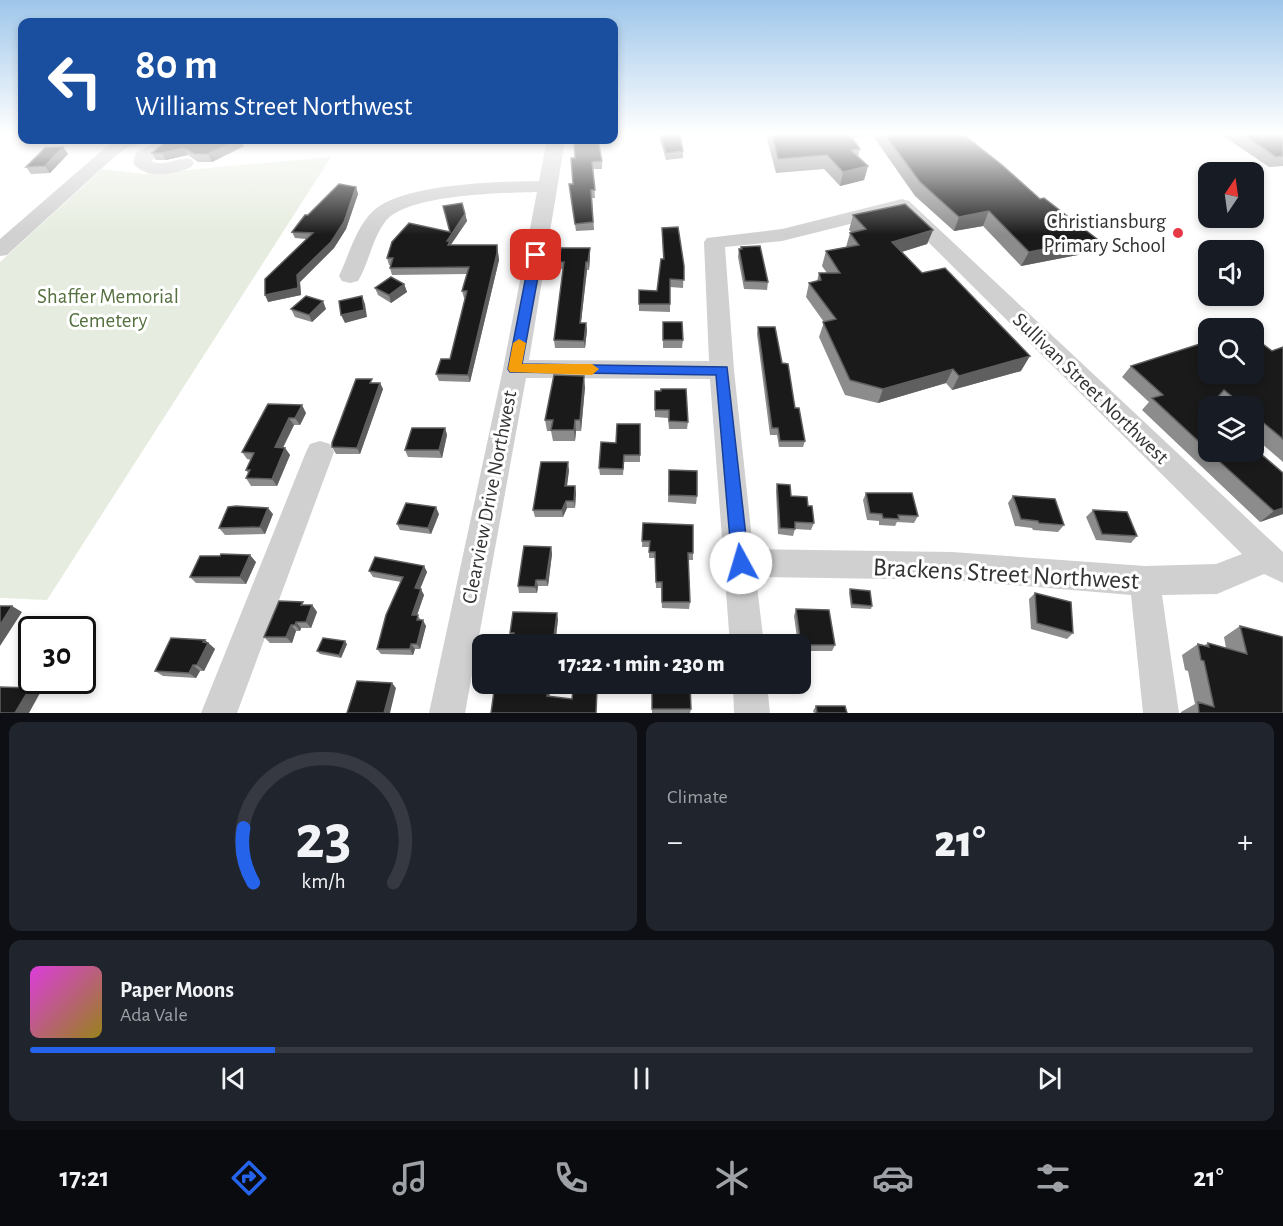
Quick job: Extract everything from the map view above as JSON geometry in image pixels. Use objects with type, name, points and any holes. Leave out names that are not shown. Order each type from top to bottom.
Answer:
[{"type":"street","points":[[0,250],[91,168]]},
{"type":"street","name":"Clearview Drive Northwest","points":[[447,713],[551,168]]},
{"type":"street","points":[[350,276],[376,219],[400,202],[508,187],[548,186]]},
{"type":"street","name":"Sullivan Street Northwest","points":[[722,370],[714,242],[782,235],[902,205],[1275,564]]},
{"type":"street","points":[[514,369],[722,370],[746,634]]},
{"type":"street","points":[[219,713],[320,452]]},
{"type":"street","name":"Brackens Street Northwest","points":[[741,563],[952,566],[1145,581],[1217,579],[1275,564]]},
{"type":"street","points":[[1145,581],[1161,713]]},
{"type":"street","points":[[751,694],[752,713]]},
{"type":"green space","name":"Shaffer Memorial Cemetery","points":[[206,168],[324,168],[47,600],[0,598],[0,262],[102,169],[143,174]]},
{"type":"building","points":[[572,168],[593,168],[595,190],[591,190],[593,222],[575,224],[569,184],[573,184]]},
{"type":"building","points":[[839,168],[859,168],[843,172]]},
{"type":"building","points":[[910,168],[1006,168],[1040,199],[1044,198],[1097,239],[1029,252],[989,211],[959,217],[920,182]]},
{"type":"building","points":[[339,184],[356,187],[344,222],[331,242],[297,275],[298,288],[265,295],[265,279],[313,233],[292,232],[305,215],[308,215]]},
{"type":"building","points":[[462,203],[465,214],[447,241],[450,241],[448,245],[497,245],[497,253],[468,375],[436,374],[441,359],[450,359],[467,291],[462,291],[469,267],[390,268],[393,258],[387,258],[392,242],[409,223],[450,232],[443,206]]},
{"type":"building","points":[[905,204],[933,230],[892,242],[922,273],[945,268],[1030,356],[959,376],[953,369],[883,389],[850,380],[823,322],[836,319],[809,283],[821,280],[819,273],[840,273],[826,251],[859,245],[850,233],[866,229],[853,215]]},
{"type":"building","points":[[678,227],[684,280],[670,279],[670,304],[639,304],[639,290],[657,291],[661,259],[664,259],[662,228]]},
{"type":"building","points":[[760,246],[768,282],[745,281],[739,249]]},
{"type":"building","points":[[561,248],[590,248],[588,262],[586,262],[580,323],[586,323],[584,341],[554,340],[564,262],[559,262]]},
{"type":"building","points":[[391,277],[404,284],[389,295],[375,288]]},
{"type":"building","points":[[306,296],[323,301],[309,315],[291,309]]},
{"type":"building","points":[[362,296],[364,310],[341,315],[339,301]]},
{"type":"building","points":[[663,322],[682,322],[683,340],[663,340]]},
{"type":"building","points":[[758,327],[775,327],[782,363],[788,364],[795,408],[799,408],[805,441],[780,441],[778,428],[772,428]]},
{"type":"building","points":[[1198,345],[1198,384],[1264,384],[1264,345],[1272,351],[1283,347],[1283,439],[1264,423],[1264,396],[1232,396],[1224,390],[1219,396],[1198,396],[1198,441],[1152,398],[1163,395],[1131,366]]},
{"type":"building","points":[[554,375],[584,376],[580,420],[575,420],[574,430],[551,430],[553,420],[545,420]]},
{"type":"building","points":[[356,379],[372,379],[370,383],[380,383],[357,448],[332,447],[332,443]]},
{"type":"building","points":[[661,389],[686,389],[688,422],[669,421],[669,410],[655,410],[655,391],[661,391]]},
{"type":"building","points":[[268,404],[302,405],[295,418],[289,418],[275,447],[285,448],[272,479],[246,478],[250,470],[246,470],[254,453],[242,452]]},
{"type":"building","points":[[617,424],[640,424],[640,455],[624,455],[623,469],[599,468],[601,442],[616,443]]},
{"type":"building","points":[[412,428],[445,428],[439,450],[405,450]]},
{"type":"building","points":[[1264,457],[1283,473],[1283,508],[1274,511],[1220,462],[1264,462]]},
{"type":"building","points":[[541,462],[568,462],[565,486],[575,486],[574,501],[566,501],[562,510],[533,510]]},
{"type":"building","points":[[669,470],[697,471],[697,496],[669,495]]},
{"type":"building","points":[[777,484],[790,485],[791,496],[807,497],[808,506],[812,506],[814,523],[795,522],[795,529],[780,528]]},
{"type":"building","points":[[866,493],[912,493],[918,516],[898,515],[899,519],[883,518],[882,514],[870,513]]},
{"type":"building","points":[[1013,496],[1055,499],[1064,525],[1021,519]]},
{"type":"building","points":[[406,503],[436,507],[428,528],[397,524]]},
{"type":"building","points":[[228,507],[268,508],[260,527],[219,528]]},
{"type":"building","points":[[1093,510],[1127,512],[1137,536],[1102,534]]},
{"type":"building","points":[[643,523],[693,525],[693,553],[688,553],[690,602],[662,602],[662,582],[656,582],[655,552],[649,552],[650,541],[642,541]]},
{"type":"building","points":[[524,546],[551,547],[546,580],[536,580],[535,587],[518,586]]},
{"type":"building","points":[[221,554],[250,555],[240,577],[190,577],[200,556],[220,556]]},
{"type":"building","points":[[375,557],[424,566],[415,588],[421,589],[412,615],[418,615],[417,620],[423,620],[417,644],[411,644],[410,649],[377,649],[386,615],[403,577],[369,571]]},
{"type":"building","points":[[850,589],[870,591],[872,606],[852,604]]},
{"type":"building","points":[[1035,593],[1071,602],[1073,633],[1037,623]]},
{"type":"building","points":[[279,601],[303,602],[301,605],[312,605],[306,622],[296,622],[295,625],[291,625],[286,637],[264,637]]},
{"type":"building","points":[[0,606],[12,606],[0,625]]},
{"type":"building","points":[[796,609],[829,610],[835,645],[811,645],[811,634],[799,634]]},
{"type":"building","points":[[513,612],[557,613],[554,634],[510,633]]},
{"type":"building","points":[[1240,626],[1283,637],[1283,713],[1199,713],[1198,702],[1214,707],[1198,644],[1209,647],[1208,643],[1247,654]]},
{"type":"building","points":[[171,638],[205,640],[203,642],[208,643],[197,665],[193,665],[189,673],[155,671]]},
{"type":"building","points":[[323,638],[345,641],[339,655],[317,651]]},
{"type":"building","points":[[357,681],[392,683],[384,713],[347,713]]},
{"type":"building","points":[[0,687],[18,688],[18,694],[26,694],[15,713],[0,713]]},
{"type":"building","points":[[494,694],[547,694],[547,696],[572,699],[573,694],[597,694],[596,713],[491,713]]},
{"type":"building","points":[[652,694],[690,694],[691,709],[652,709]]},
{"type":"building","points":[[816,706],[845,706],[847,713],[817,713]]},
{"type":"slow traffic","points":[[519,343],[514,369],[592,369]]},
{"type":"place","name":"Christiansburg Primary School","points":[[1178,233]]},
{"type":"route","points":[[536,255],[514,369],[722,370],[741,563]]}]
